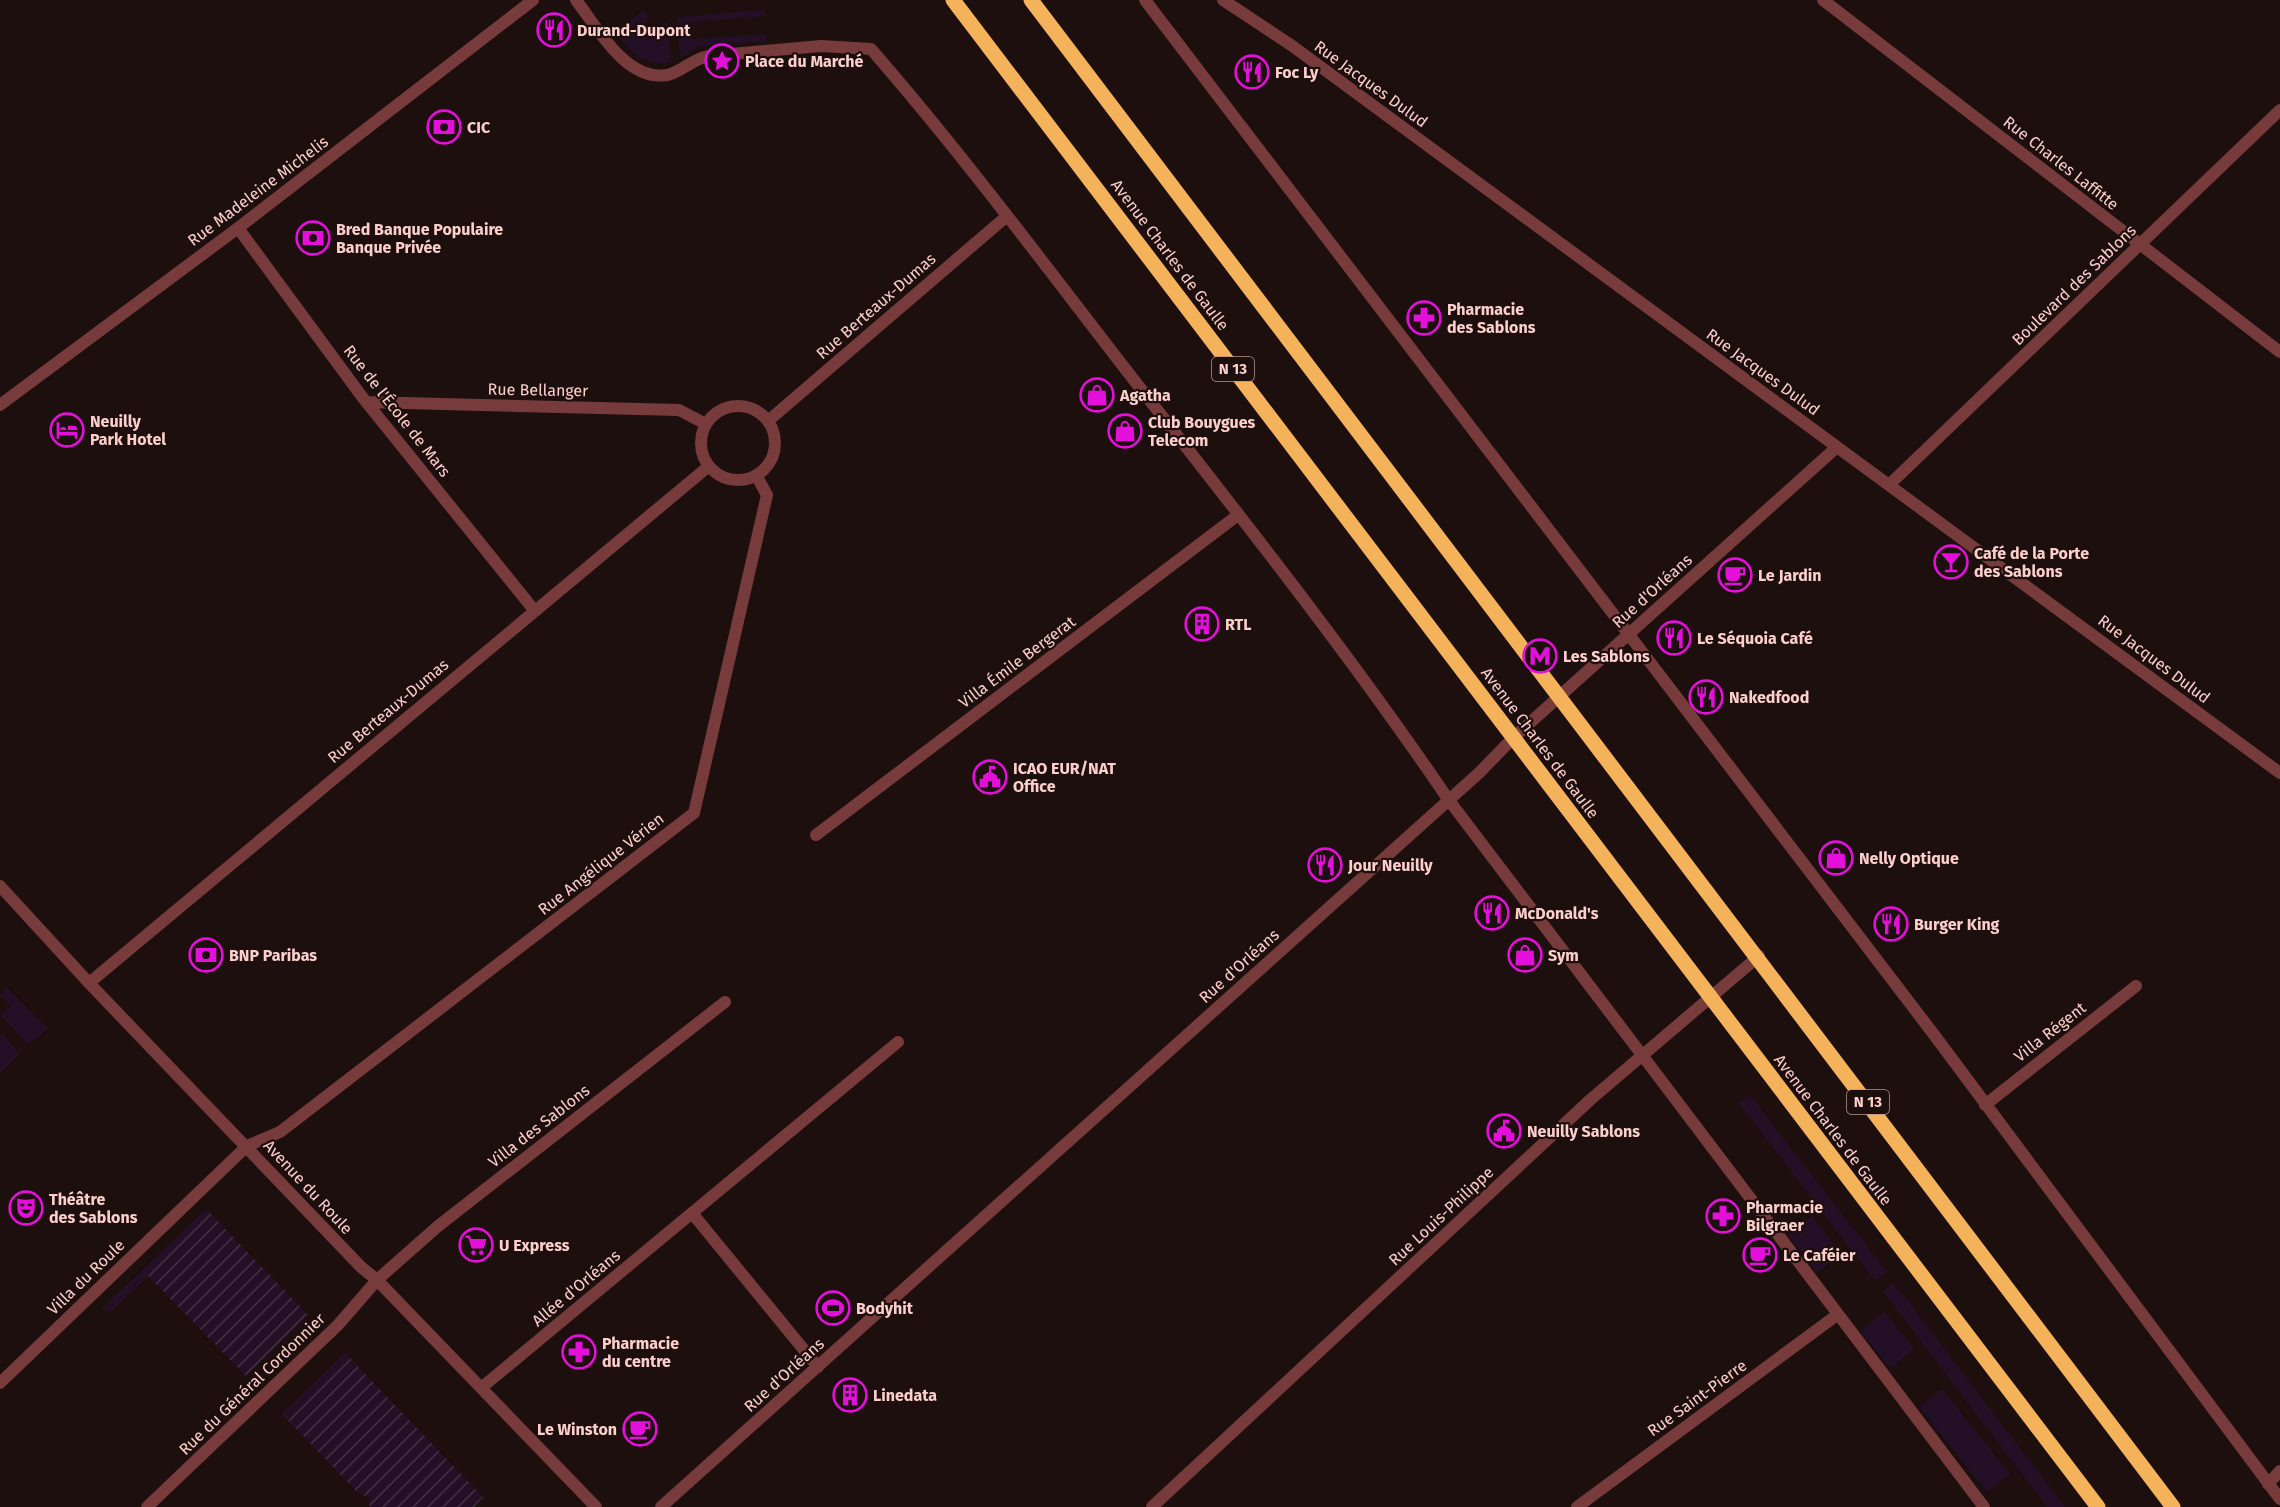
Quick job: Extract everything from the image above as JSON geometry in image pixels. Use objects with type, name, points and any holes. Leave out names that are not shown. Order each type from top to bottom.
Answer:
[{"type":"main road","name":"Avenue Charles de Gaulle","points":[[953,0],[1710,996],[1753,1056],[2098,1507]]},
{"type":"main road","name":"N 13","points":[[1031,0],[1559,699],[1759,956],[2173,1507]]},
{"type":"street","name":"Rue Madeleine Michelis","points":[[0,405],[238,228],[533,0]]},
{"type":"street","points":[[576,0],[625,61],[650,74],[673,73],[694,60],[710,56],[821,46],[871,49],[946,136],[1389,712],[1448,799],[1984,1507]]},
{"type":"street","points":[[1145,0],[1935,1036],[2280,1499]]},
{"type":"street","name":"Rue Jacques Dulud","points":[[1224,0],[1291,45],[2280,773]]},
{"type":"street","name":"Rue Charles Laffitte","points":[[1823,0],[2280,352]]},
{"type":"street","name":"Boulevard des Sablons","points":[[1890,484],[2280,110]]},
{"type":"street","name":"Rue Berteaux-Dumas","points":[[768,421],[1006,216]]},
{"type":"street","name":"Rue de l'École de Mars","points":[[238,228],[366,402],[534,610]]},
{"type":"street","name":"Rue Bellanger","points":[[366,402],[680,410],[706,424]]},
{"type":"street","points":[[736,406],[753,410],[768,421],[774,435],[775,451],[768,465],[756,476],[739,480],[731,479],[722,477],[709,466],[702,453],[701,438],[706,424],[719,411],[736,406]]},
{"type":"street","name":"Rue d'Orléans","points":[[661,1507],[1479,773],[1513,738],[1837,447]]},
{"type":"street","name":"Rue Berteaux-Dumas","points":[[89,983],[709,466]]},
{"type":"street","name":"Rue Angélique Vérien","points":[[247,1146],[280,1132],[694,813],[767,495],[756,476]]},
{"type":"street","name":"Villa Émile Bergerat","points":[[816,835],[1238,515]]},
{"type":"street","name":"Avenue du Roule","points":[[0,886],[89,983],[361,1268],[377,1280],[596,1507]]},
{"type":"street","name":"Rue Louis-Philippe","points":[[1152,1507],[1590,1100],[1759,956]]},
{"type":"street","name":"Villa Régent","points":[[1985,1105],[2136,986]]},
{"type":"street","name":"Villa des Sablons","points":[[377,1280],[437,1227],[725,1002]]},
{"type":"street","name":"Allée d'Orléans","points":[[482,1388],[898,1042]]},
{"type":"street","name":"Villa du Roule","points":[[0,1383],[247,1146]]},
{"type":"street","points":[[692,1213],[818,1367]]},
{"type":"street","name":"Rue du Général Cordonnier","points":[[147,1507],[338,1325],[377,1280]]},
{"type":"street","name":"Rue Saint-Pierre","points":[[1577,1507],[1837,1315]]},
{"type":"street","points":[[2268,1484],[2280,1472]]},
{"type":"shaded area","points":[[644,10],[650,19],[641,26],[648,35],[667,20],[671,62],[653,63],[645,60],[632,51],[616,32]]},
{"type":"shaded area","points":[[764,10],[765,16],[690,22],[692,39],[766,34],[766,41],[700,46],[680,58],[677,17]]},
{"type":"shaded area","points":[[7,987],[48,1029],[29,1045],[0,1015],[11,1006],[0,995]]},
{"type":"shaded area","points":[[2,1034],[20,1054],[0,1073],[0,1036]]},
{"type":"shaded area","points":[[1750,1095],[1887,1272],[1875,1281],[1739,1103]]},
{"type":"shaded area","points":[[206,1209],[308,1315],[246,1376],[148,1276],[109,1313],[103,1308]]},
{"type":"shaded area","points":[[1812,1216],[1841,1254],[1817,1273],[1787,1235]]},
{"type":"shaded area","points":[[1894,1283],[2065,1507],[2047,1507],[1883,1291]]},
{"type":"shaded area","points":[[1885,1312],[1914,1349],[1890,1368],[1860,1331]]},
{"type":"shaded area","points":[[345,1353],[483,1497],[474,1507],[370,1507],[368,1497],[358,1493],[282,1414]]},
{"type":"shaded area","points":[[1942,1389],[2010,1474],[1987,1492],[1919,1407]]},
{"type":"place","name":"Durand-Dupont","points":[[554,30]]},
{"type":"place","name":"Place du Marché","points":[[722,61]]},
{"type":"place","name":"Foc Ly","points":[[1252,72]]},
{"type":"place","name":"CIC","points":[[444,127]]},
{"type":"place","name":"Bred Banque Populaire Banque Privée","points":[[313,238]]},
{"type":"place","name":"Pharmacie des Sablons","points":[[1424,318]]},
{"type":"place","name":"Agatha","points":[[1097,395]]},
{"type":"place","name":"Neuilly Park Hotel","points":[[67,430]]},
{"type":"place","name":"Club Bouygues Telecom","points":[[1125,431]]},
{"type":"place","name":"Café de la Porte des Sablons","points":[[1951,562]]},
{"type":"place","name":"Le Jardin","points":[[1735,575]]},
{"type":"place","name":"RTL","points":[[1202,624]]},
{"type":"place","name":"Le Séquoia Café","points":[[1674,638]]},
{"type":"place","name":"Les Sablons","points":[[1540,656]]},
{"type":"place","name":"Nakedfood","points":[[1706,697]]},
{"type":"place","name":"ICAO EUR/NAT Office","points":[[990,777]]},
{"type":"place","name":"Nelly Optique","points":[[1836,858]]},
{"type":"place","name":"Jour Neuilly","points":[[1325,865]]},
{"type":"place","name":"McDonald's","points":[[1492,913]]},
{"type":"place","name":"Burger King","points":[[1891,924]]},
{"type":"place","name":"BNP Paribas","points":[[206,955]]},
{"type":"place","name":"Sym","points":[[1525,955]]},
{"type":"place","name":"Neuilly Sablons","points":[[1504,1131]]},
{"type":"place","name":"Théâtre des Sablons","points":[[26,1208]]},
{"type":"place","name":"Pharmacie Bilgraer","points":[[1723,1216]]},
{"type":"place","name":"U Express","points":[[476,1245]]},
{"type":"place","name":"Le Caféier","points":[[1760,1255]]},
{"type":"place","name":"Bodyhit","points":[[833,1308]]},
{"type":"place","name":"Pharmacie du centre","points":[[579,1352]]},
{"type":"place","name":"Linedata","points":[[850,1395]]},
{"type":"place","name":"Le Winston","points":[[640,1429]]}]
